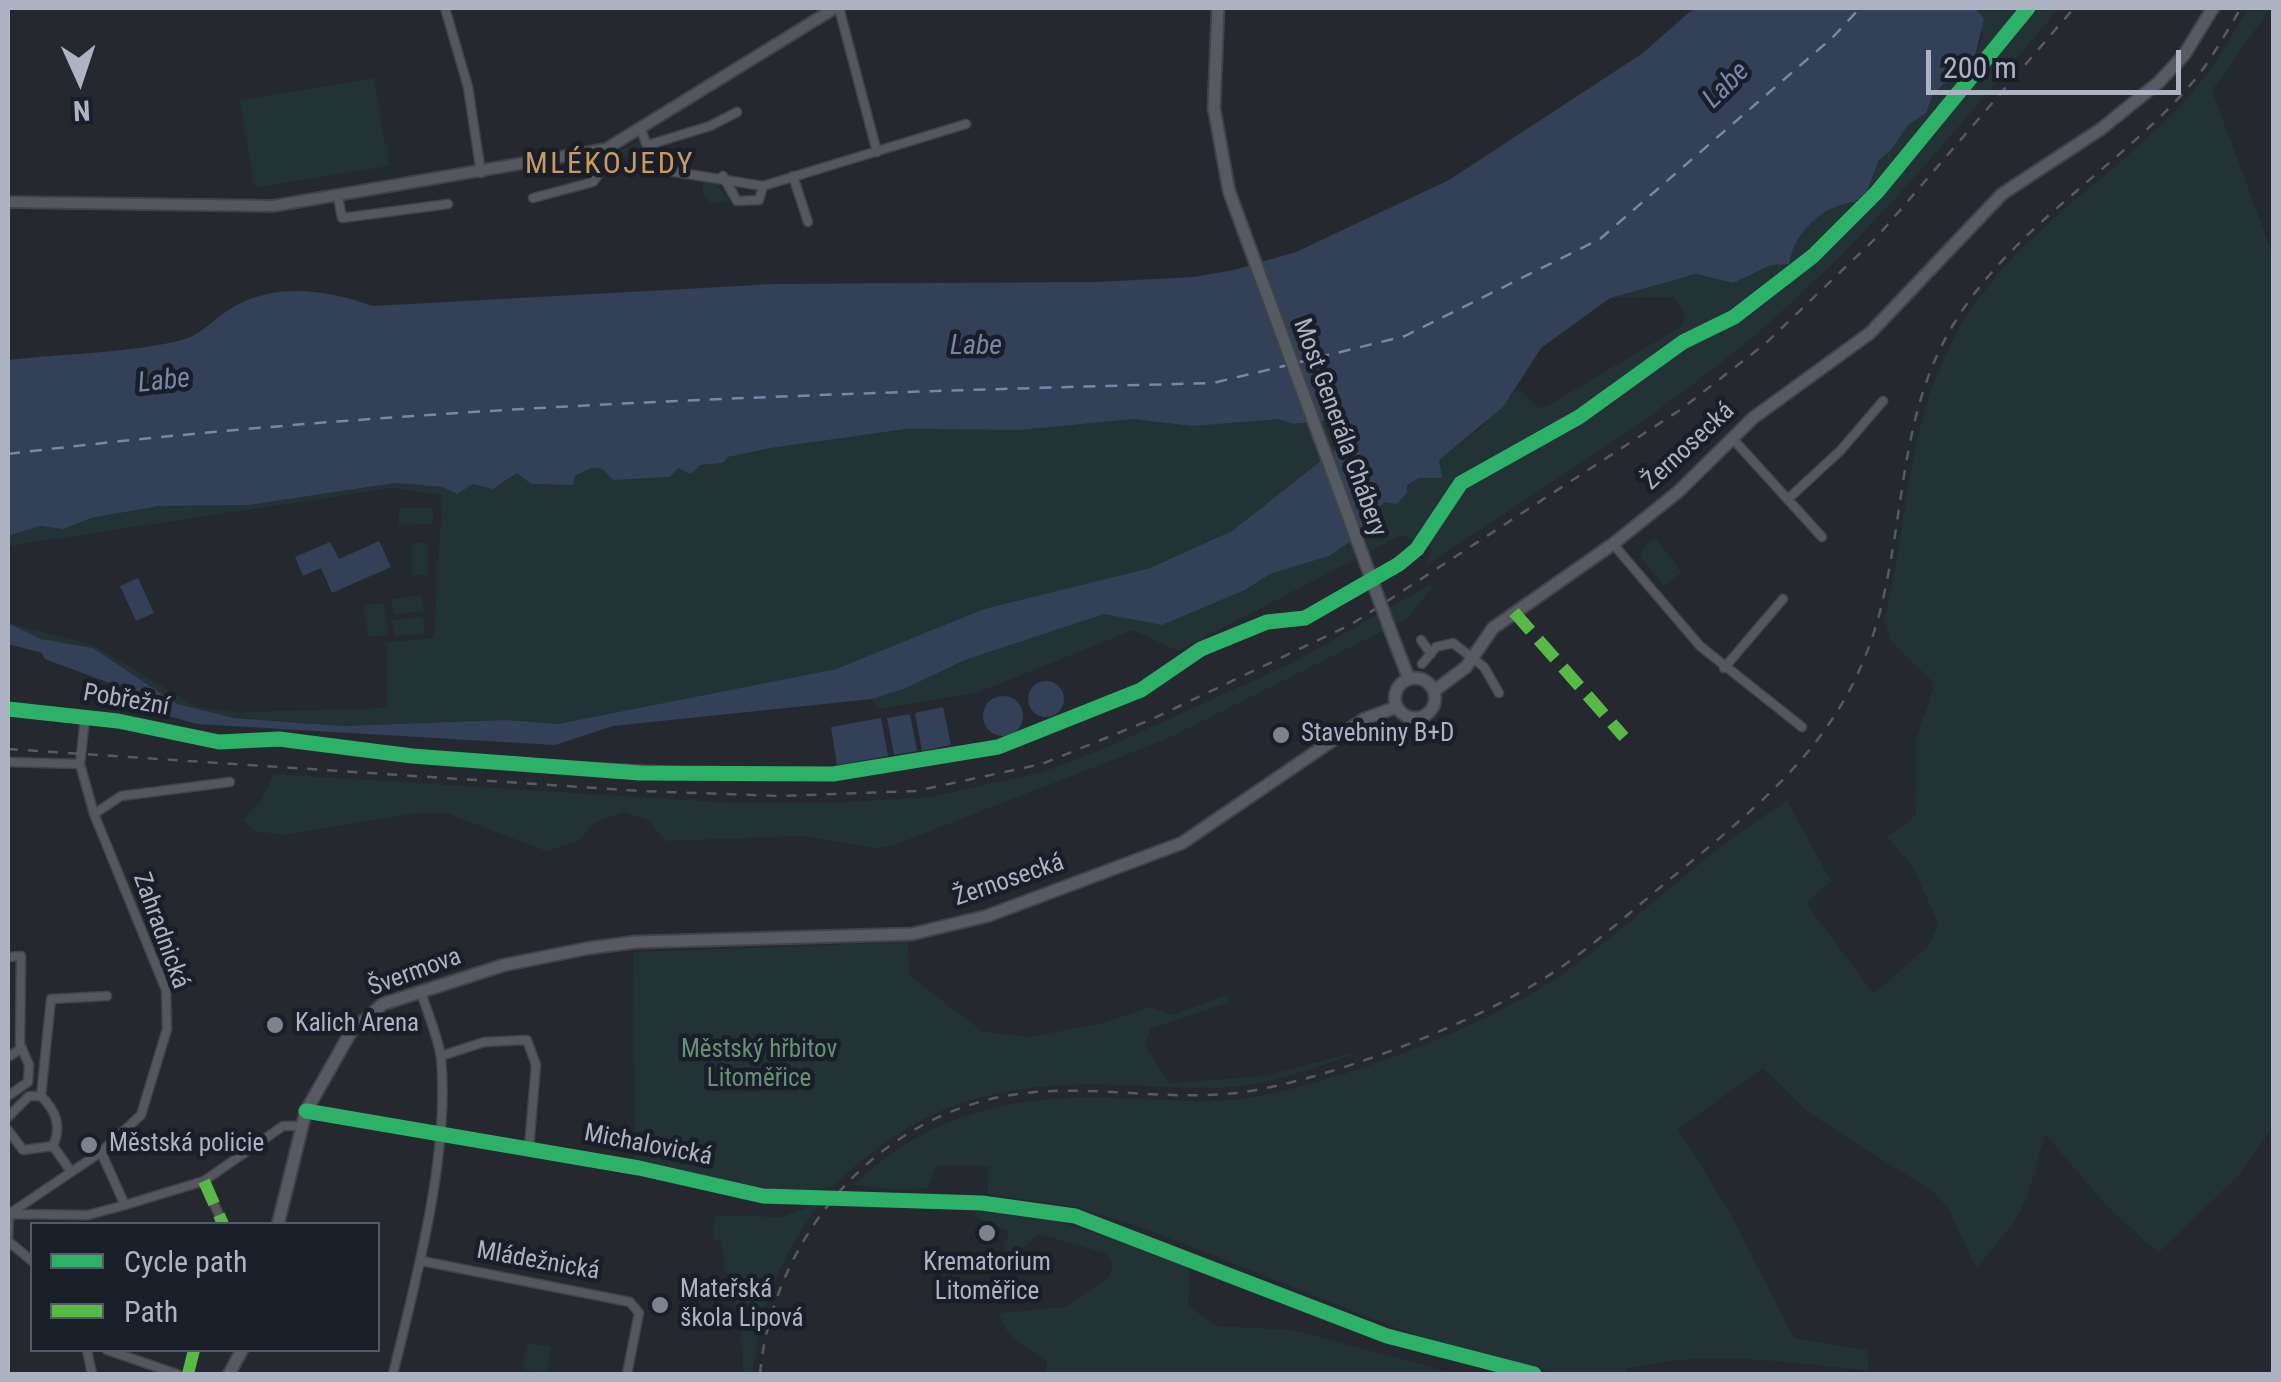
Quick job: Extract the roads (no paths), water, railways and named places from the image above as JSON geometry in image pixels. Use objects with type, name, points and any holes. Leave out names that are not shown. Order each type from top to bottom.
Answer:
[{"type":"main road","name":"Most Generála Chábery","points":[[1218,8],[1212,64],[1214,108],[1229,191],[1409,680]]},
{"type":"main road","name":"Žernosecká","points":[[589,948],[636,942],[912,934],[987,916],[1182,843],[1364,719],[1397,707],[1414,718],[1426,715],[1435,704],[1434,691],[1456,677],[1492,628],[1613,544],[1679,491],[1753,418],[1870,333],[2002,194],[2101,129],[2159,82],[2184,56],[2213,8]]},
{"type":"main road","points":[[1397,707],[1396,694],[1409,680],[1424,680],[1434,691]]},
{"type":"main road","name":"Švermova","points":[[278,1222],[306,1111],[364,1017],[383,1004],[421,991],[504,966],[589,948]]},
{"type":"main road","points":[[229,1374],[241,1352]]},
{"type":"street","points":[[445,8],[468,87],[482,173]]},
{"type":"street","points":[[8,202],[233,208],[338,197],[608,153],[687,95],[837,8],[877,152]]},
{"type":"street","points":[[648,145],[710,126],[736,112]]},
{"type":"street","points":[[608,153],[624,170],[723,176],[763,186],[966,124]]},
{"type":"street","points":[[641,130],[656,169]]},
{"type":"street","points":[[533,198],[593,182],[608,153]]},
{"type":"street","points":[[723,176],[737,201],[759,200],[763,186]]},
{"type":"street","points":[[792,176],[808,222]]},
{"type":"street","points":[[338,197],[342,218],[448,204]]},
{"type":"street","points":[[1788,499],[1883,401]]},
{"type":"street","points":[[1870,417],[1881,427]]},
{"type":"street","points":[[1732,438],[1822,536]]},
{"type":"street","points":[[1613,544],[1724,668],[1802,727]]},
{"type":"street","points":[[1724,668],[1783,599]]},
{"type":"street","points":[[1422,640],[1431,654]]},
{"type":"street","points":[[1422,664],[1431,654],[1453,643],[1472,656],[1499,693]]},
{"type":"street","name":"Pobřežní","points":[[8,709],[85,718],[190,739],[279,739],[412,756],[640,773],[833,774],[998,747],[1141,690],[1158,678]]},
{"type":"street","name":"Zahradnická","points":[[8,1214],[101,1152],[142,1116],[167,1029],[166,990],[94,814],[80,764],[85,718]]},
{"type":"street","points":[[8,762],[80,764]]},
{"type":"street","points":[[94,814],[121,796],[230,782]]},
{"type":"street","points":[[8,958],[22,956],[22,1048],[29,1066],[28,1082],[8,1096]]},
{"type":"street","points":[[393,1374],[422,1261],[438,1134],[440,1056],[421,991]]},
{"type":"street","points":[[70,1170],[53,1146],[57,1120],[41,1096],[52,998],[106,996]]},
{"type":"street","points":[[440,1056],[484,1042],[526,1040],[536,1065],[528,1148]]},
{"type":"street","points":[[8,1057],[22,1048]]},
{"type":"street","points":[[8,1118],[29,1096],[41,1096]]},
{"type":"street","name":"Michalovická","points":[[306,1111],[528,1148],[763,1196],[982,1204],[1075,1216],[1386,1336],[1534,1374]]},
{"type":"street","points":[[30,1259],[8,1239],[8,1214],[88,1215],[126,1205],[204,1180],[283,1126],[300,1126]]},
{"type":"street","points":[[8,1130],[23,1150],[53,1146]]},
{"type":"street","points":[[101,1152],[126,1205]]},
{"type":"street","points":[[204,1180],[222,1222]]},
{"type":"street","points":[[82,1222],[88,1215]]},
{"type":"street","name":"Mládežnická","points":[[422,1261],[630,1302],[639,1314],[627,1374]]},
{"type":"street","points":[[113,1352],[177,1374]]},
{"type":"water","name":"Labe","points":[[1694,8],[1974,8],[1984,18],[1975,56],[1933,94],[1926,113],[1908,125],[1879,160],[1867,191],[1855,202],[1832,208],[1812,222],[1797,241],[1789,264],[1771,265],[1733,283],[1696,274],[1610,298],[1541,348],[1503,407],[1439,460],[1442,478],[1419,478],[1407,485],[1407,493],[1397,504],[1385,502],[1373,513],[1369,529],[1329,556],[1270,574],[1245,590],[1162,625],[1104,614],[965,660],[906,688],[872,699],[613,726],[555,745],[197,724],[158,713],[136,693],[45,659],[42,653],[8,644],[8,623],[41,639],[93,648],[177,704],[234,718],[343,726],[506,720],[558,724],[836,669],[984,609],[1150,568],[1232,531],[1347,440],[1346,434],[1330,420],[1293,424],[1279,419],[1192,426],[1133,419],[1021,430],[906,429],[771,448],[728,457],[723,463],[700,465],[691,474],[678,468],[670,477],[613,480],[603,469],[591,468],[575,476],[573,485],[531,484],[517,473],[493,489],[473,484],[457,494],[442,487],[395,483],[248,505],[159,506],[91,518],[63,529],[40,526],[8,536],[8,360],[116,351],[178,341],[237,305],[288,291],[339,296],[373,306],[776,284],[1097,282],[1194,277],[1234,270],[1296,252],[1449,180],[1643,53]]},
{"type":"water","points":[[379,541],[391,567],[332,593],[321,568],[303,576],[295,557],[330,542],[339,559]]},
{"type":"water","points":[[138,578],[154,613],[136,621],[120,586]]},
{"type":"water","points":[[1046,681],[1059,686],[1064,699],[1059,712],[1046,717],[1033,712],[1028,699],[1033,686]]},
{"type":"water","points":[[1003,696],[1017,702],[1023,716],[1017,730],[1003,736],[989,730],[983,716],[989,702]]},
{"type":"water","points":[[943,707],[951,745],[922,751],[915,713]]},
{"type":"water","points":[[910,714],[917,751],[894,755],[887,718]]},
{"type":"water","points":[[881,718],[888,756],[837,765],[831,727]]},
{"type":"railway","points":[[8,749],[641,791],[780,796],[916,791],[1042,764],[1150,720],[1352,624],[1680,410],[1766,343],[1877,237],[2074,8]]},
{"type":"railway","points":[[760,1374],[769,1322],[787,1273],[812,1228],[844,1187],[882,1152],[926,1124],[974,1104],[1026,1093],[1236,1093],[1313,1076],[1401,1047],[1485,1010],[1554,972],[1746,815],[1807,752],[1855,680],[1885,590],[1908,454],[1924,388],[1953,325],[2003,259],[2186,90],[2241,8]]},
{"type":"place","name":"Stavebniny B+D","points":[[1281,735]]},
{"type":"place","name":"Kalich Arena","points":[[275,1025]]},
{"type":"place","name":"Městská policie","points":[[89,1145]]},
{"type":"place","name":"Krematorium Litoměřice","points":[[987,1233]]},
{"type":"place","name":"Mateřská škola Lipová","points":[[660,1305]]},
{"type":"district","name":"MLÉKOJEDY","points":[[610,165]]},
{"type":"park label","name":"Městský hřbitov Litoměřice","points":[[759,1066]]}]
